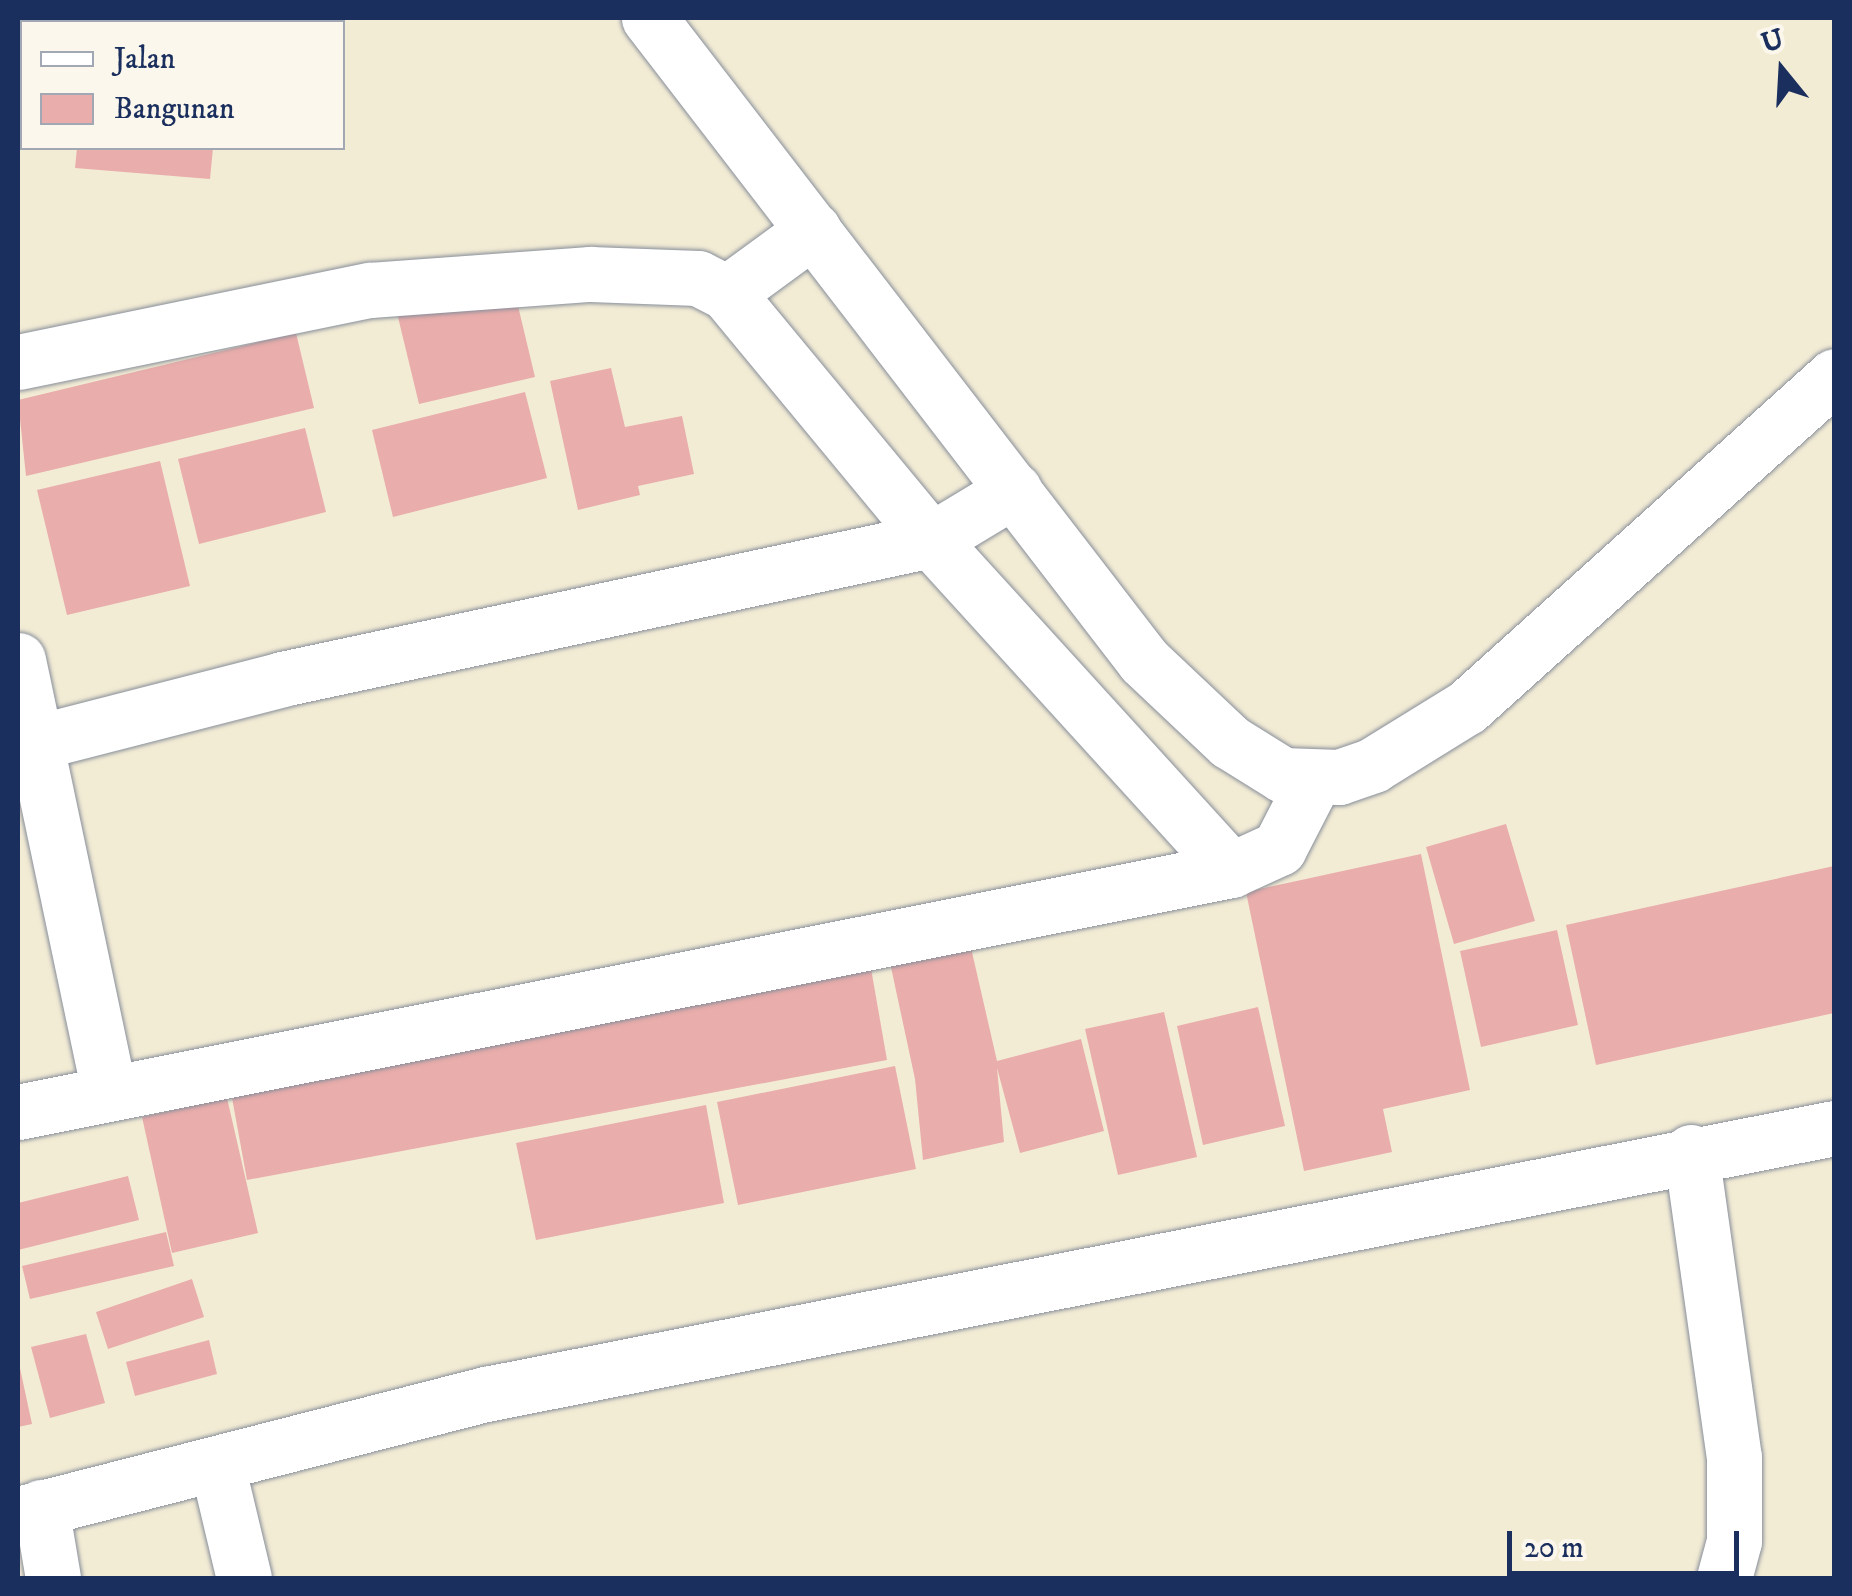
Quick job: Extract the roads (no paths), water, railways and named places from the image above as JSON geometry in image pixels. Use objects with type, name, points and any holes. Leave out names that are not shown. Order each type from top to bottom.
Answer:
[{"type":"street","points":[[649,18],[1014,490],[1076,578],[1178,694],[1261,764],[1315,778],[1373,765],[1467,707],[1834,376]]},
{"type":"street","points":[[727,293],[813,230]]},
{"type":"street","points":[[18,362],[370,290],[590,274],[698,278],[727,293],[931,540],[1231,870]]},
{"type":"street","points":[[26,746],[282,678],[931,540],[1014,490]]},
{"type":"street","points":[[18,660],[26,746],[109,1092]]},
{"type":"street","points":[[18,1112],[1231,870],[1278,848],[1315,778]]},
{"type":"street","points":[[53,1578],[29,1510],[486,1394],[1691,1152],[1834,1128]]},
{"type":"street","points":[[1691,1152],[1734,1457],[1734,1540],[1724,1578]]},
{"type":"street","points":[[217,1465],[244,1578]]}]
